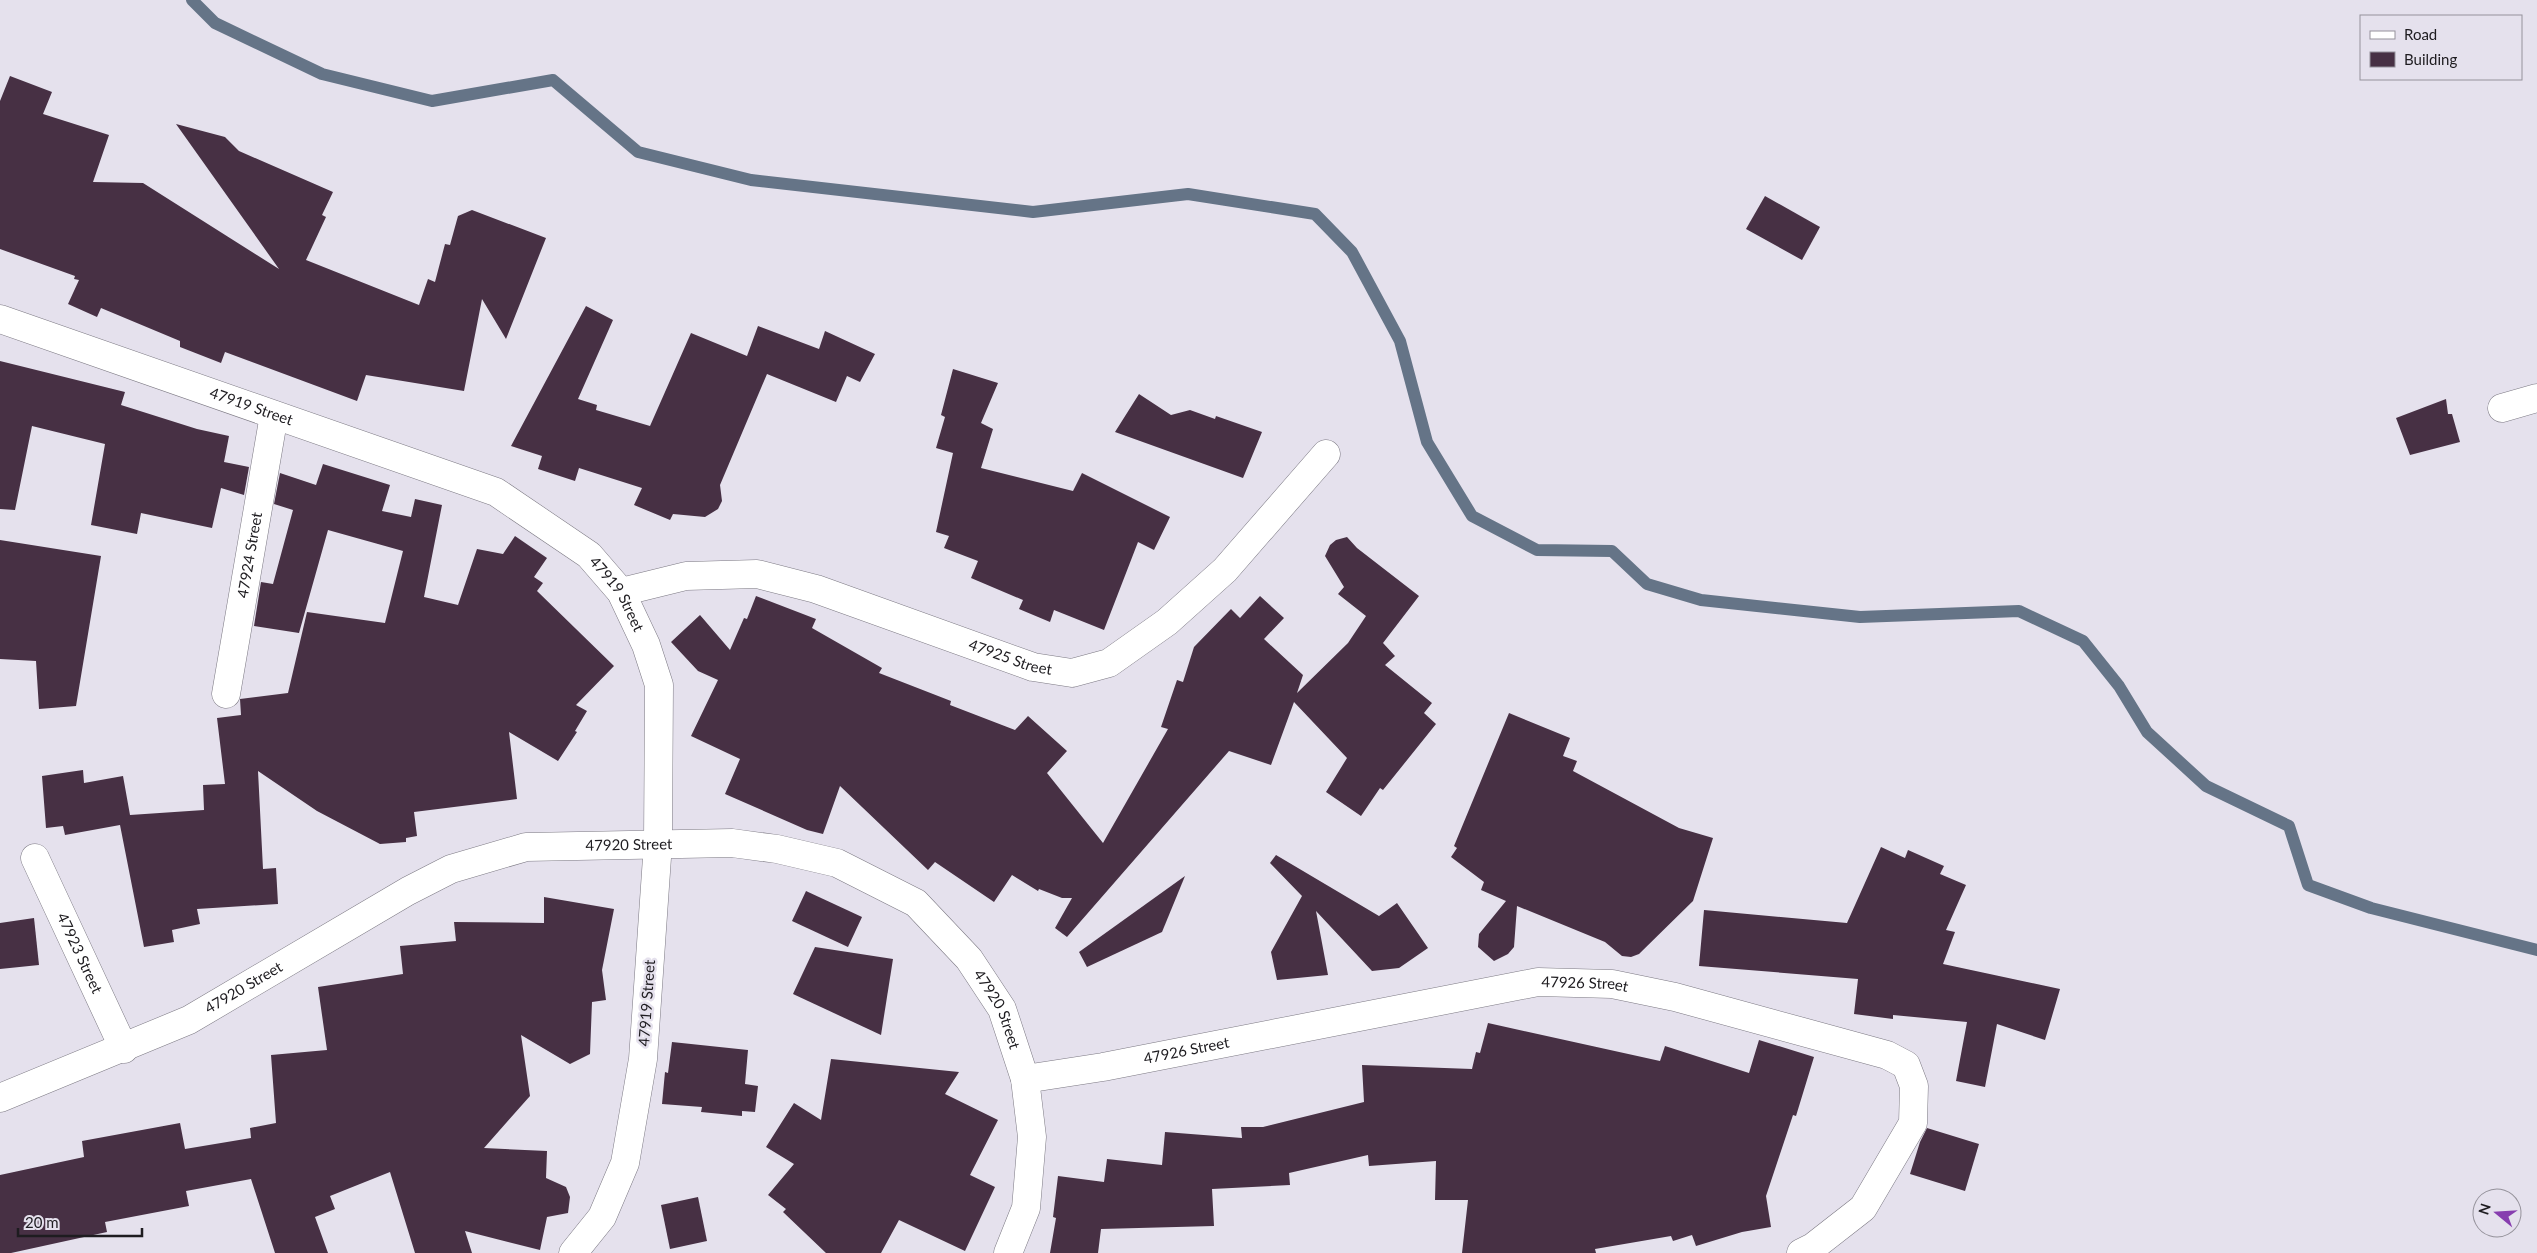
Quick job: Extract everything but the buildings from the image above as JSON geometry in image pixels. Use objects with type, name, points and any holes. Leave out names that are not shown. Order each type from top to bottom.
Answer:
[{"type":"street","name":"47919 Street","points":[[0,319],[496,492],[589,555],[621,592],[646,645],[659,685],[658,843],[643,1059],[627,1154],[602,1217],[573,1253]]},
{"type":"street","points":[[2502,408],[2537,398]]},
{"type":"street","name":"47924 Street","points":[[226,694],[274,415]]},
{"type":"street","name":"47925 Street","points":[[621,592],[686,576],[757,574],[816,589],[1033,667],[1072,673],[1109,663],[1167,622],[1225,570],[1326,454]]},
{"type":"street","name":"47920 Street","points":[[0,1098],[124,1049],[189,1020],[400,896],[451,869],[526,847],[732,843],[777,849],[837,863],[916,904],[969,959],[1002,1009],[1025,1079],[1032,1136],[1026,1208],[1008,1253]]},
{"type":"street","name":"47923 Street","points":[[35,858],[124,1049]]},
{"type":"street","name":"47926 Street","points":[[1025,1079],[1103,1067],[1538,982],[1612,984],[1674,996],[1887,1055],[1906,1065],[1914,1086],[1913,1123],[1863,1208],[1813,1247],[1801,1253]]},
{"type":"waterway","points":[[192,0],[215,23],[322,74],[432,101],[553,80],[638,152],[751,180],[1033,212],[1188,194],[1315,214],[1352,252],[1400,341],[1427,442],[1472,516],[1537,550],[1612,551],[1647,584],[1701,600],[1860,617],[2019,611],[2083,641],[2119,686],[2147,732],[2206,786],[2289,826],[2308,885],[2371,908],[2537,950]]}]
